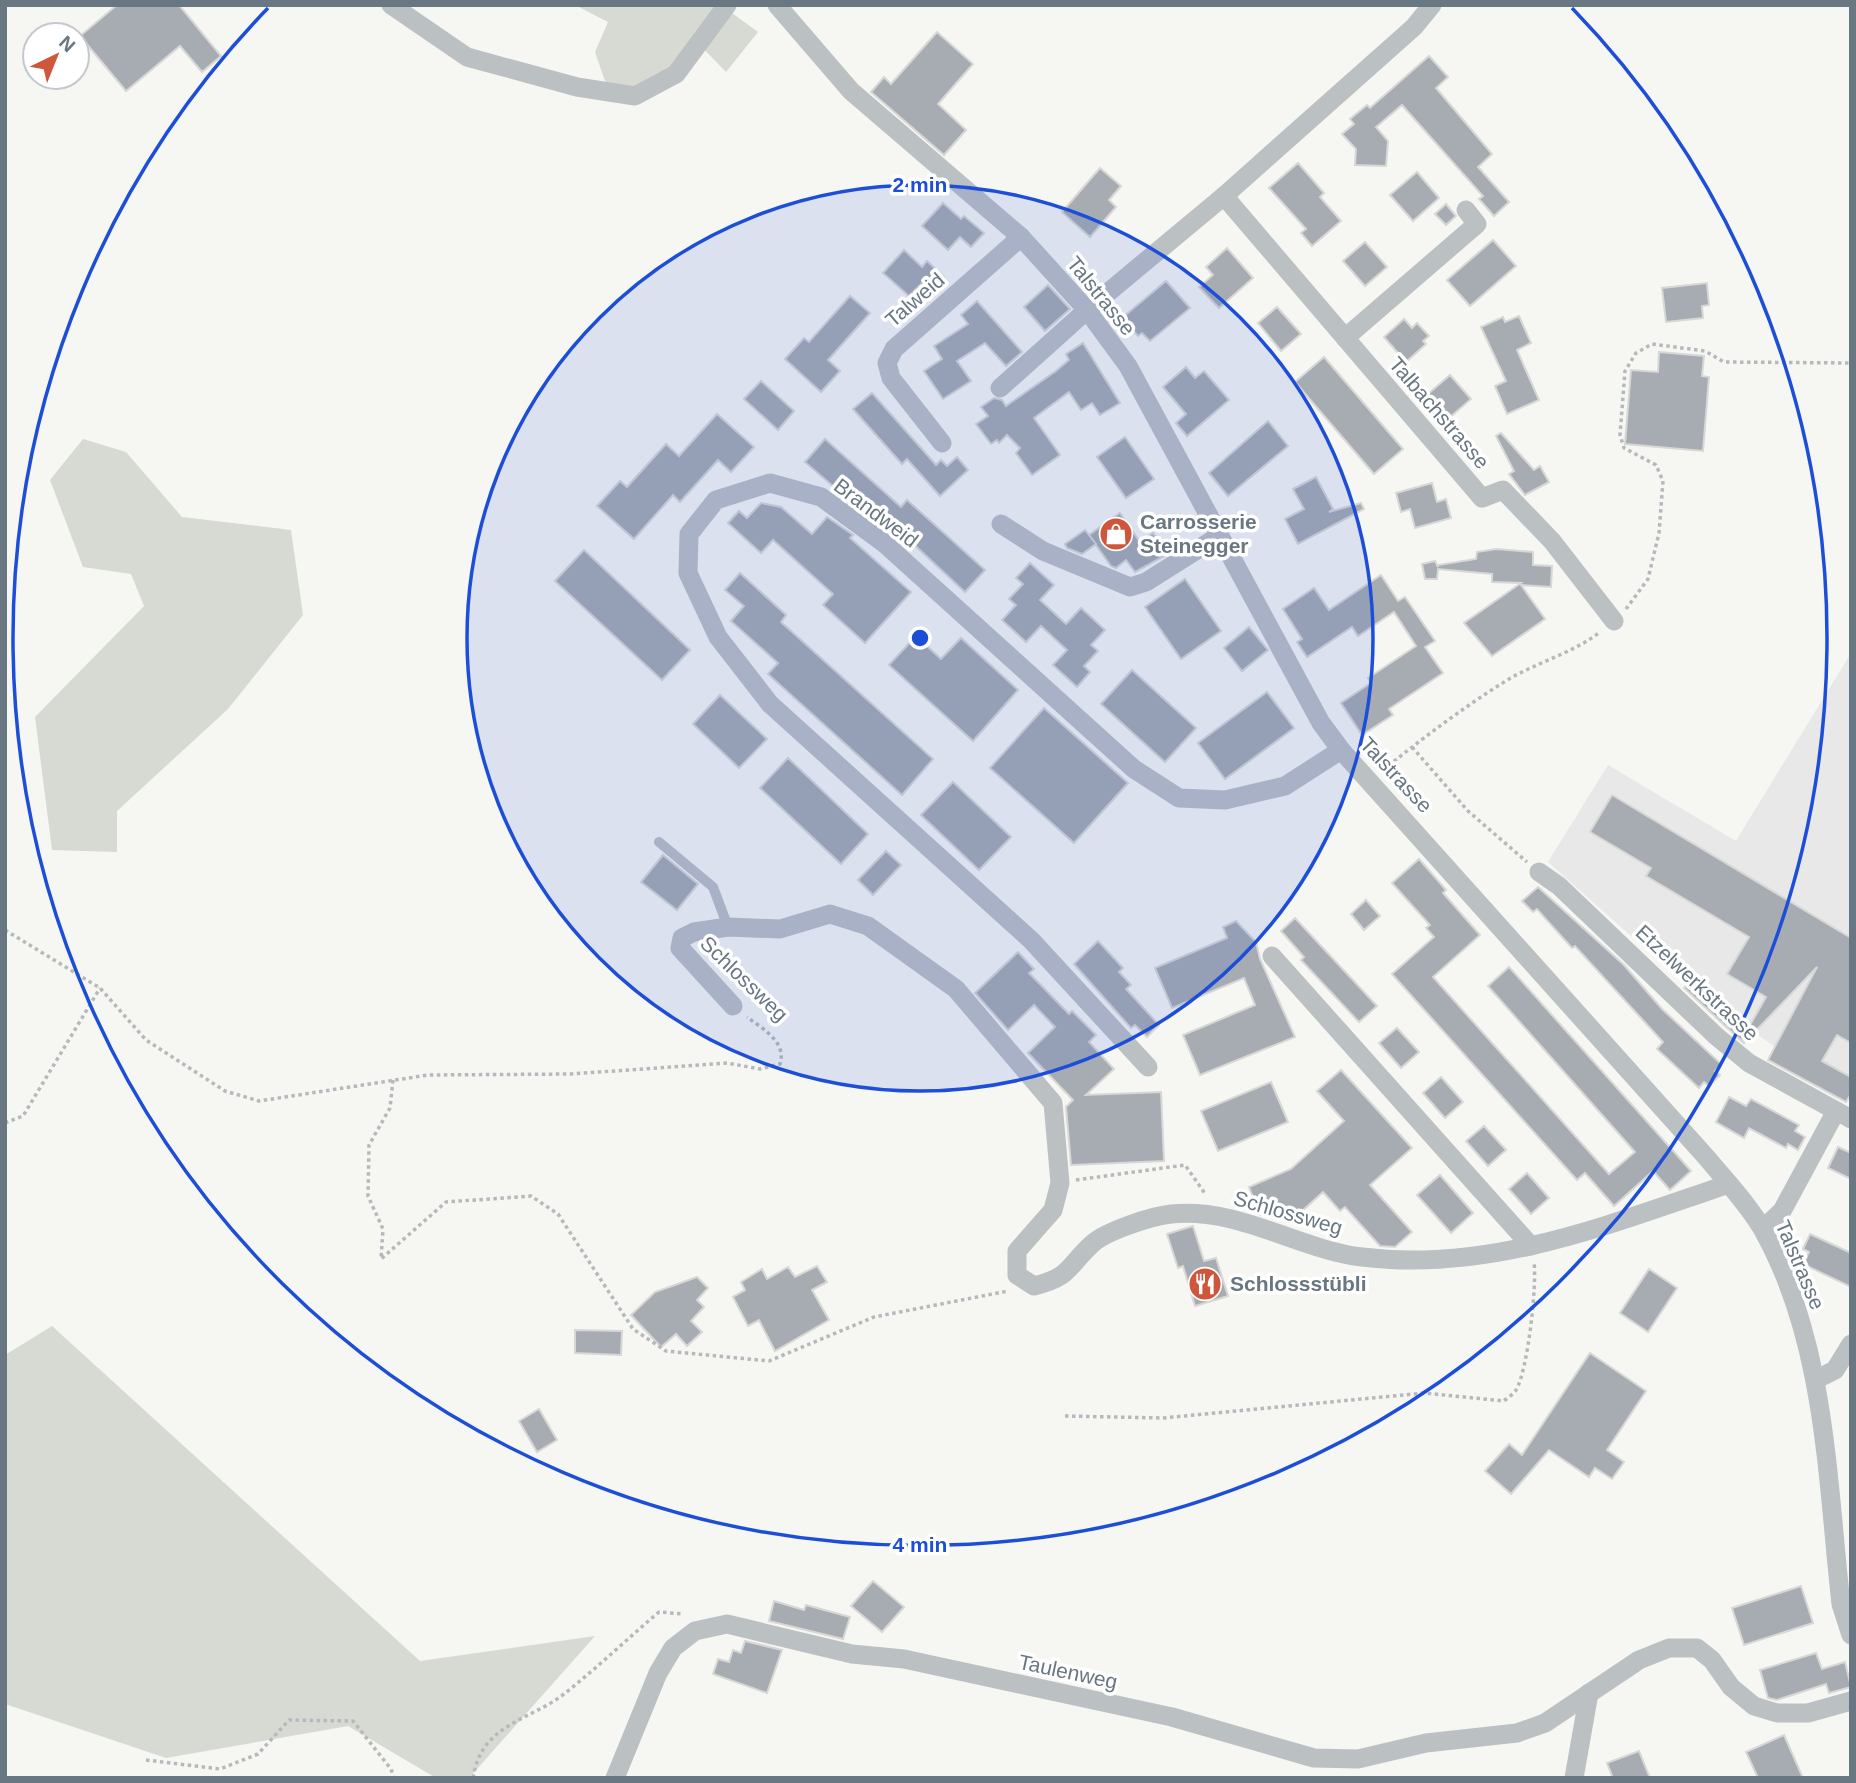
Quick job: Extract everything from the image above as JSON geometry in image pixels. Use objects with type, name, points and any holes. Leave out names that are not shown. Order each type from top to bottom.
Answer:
[{"type":"street","points":[[391,5],[467,57],[577,87],[635,96],[676,74],[727,5]]},
{"type":"street","name":"Talstrasse","points":[[777,5],[850,91],[1021,237],[1087,310],[1128,366],[1321,723],[1341,750],[1729,1184],[1762,1229],[1797,1307],[1815,1380],[1851,1635]]},
{"type":"street","points":[[1000,388],[1087,310],[1224,196],[1414,27],[1432,5]]},
{"type":"street","name":"Talbachstrasse","points":[[1224,196],[1482,498],[1503,490],[1552,541],[1614,621]]},
{"type":"street","points":[[1345,338],[1477,224],[1466,210]]},
{"type":"street","name":"Talweid","points":[[943,443],[891,378],[887,363],[894,349],[1021,237]]},
{"type":"street","name":"Brandweid","points":[[1148,1067],[1031,940],[770,704],[719,637],[696,591],[688,573],[689,534],[716,500],[770,483],[821,497],[884,543],[1134,769],[1180,798],[1225,800],[1285,786],[1341,750]]},
{"type":"street","points":[[1001,524],[1043,551],[1130,587],[1146,582],[1219,536]]},
{"type":"street","name":"Etzelwerkstrasse","points":[[1539,872],[1559,886],[1716,1036],[1749,1063],[1846,1115],[1782,1212],[1762,1229]]},
{"type":"street","name":"Schlossweg","points":[[733,1006],[680,948],[682,938],[694,932],[728,927],[780,929],[830,914],[868,926],[956,989],[1053,1103],[1060,1183],[1053,1210],[1017,1251],[1017,1275],[1034,1286],[1058,1280],[1093,1242],[1127,1226],[1170,1214],[1198,1214],[1244,1221],[1359,1257],[1417,1261],[1474,1258],[1572,1237],[1729,1184]]},
{"type":"street","points":[[1272,956],[1531,1246]]},
{"type":"street","points":[[1815,1380],[1835,1370],[1851,1343]]},
{"type":"street","name":"Taulenweg","points":[[615,1778],[658,1673],[673,1648],[695,1631],[727,1624],[852,1654],[904,1659],[1172,1717],[1314,1758],[1358,1759],[1426,1743],[1517,1733],[1545,1723],[1639,1660],[1669,1648],[1697,1648],[1712,1660],[1731,1687],[1754,1706],[1777,1713],[1808,1713],[1851,1701]]},
{"type":"street","points":[[1574,1778],[1589,1693]]},
{"type":"lane","points":[[659,842],[713,887],[728,927]]},
{"type":"path","points":[[1370,780],[1412,747],[1510,679],[1587,642],[1614,621],[1648,579],[1659,534],[1663,481],[1656,465],[1624,448],[1620,435],[1625,371],[1636,353],[1652,344],[1705,351],[1724,362],[1851,363]]},
{"type":"path","points":[[1412,747],[1468,811],[1539,872]]},
{"type":"path","name":"Schlossweg","points":[[5,930],[100,988],[146,1040],[225,1091],[259,1101],[428,1075],[571,1074],[727,1063],[760,1069],[780,1064],[783,1055],[780,1044],[733,1006]]},
{"type":"path","points":[[5,1123],[23,1116],[100,988]]},
{"type":"path","points":[[393,1080],[390,1108],[369,1145],[368,1196],[383,1229],[381,1259],[446,1202],[531,1196],[558,1214],[633,1329],[666,1351],[769,1361],[874,1317],[1034,1286]]},
{"type":"path","points":[[1060,1183],[1185,1165],[1206,1196],[1198,1214]]},
{"type":"path","points":[[1065,1416],[1163,1418],[1424,1393],[1504,1401],[1516,1390],[1531,1328],[1537,1282],[1531,1246]]},
{"type":"path","points":[[473,1778],[476,1758],[508,1724],[562,1696],[659,1612],[685,1614]]},
{"type":"path","points":[[146,1760],[220,1769],[258,1754],[289,1720],[353,1721],[391,1769],[394,1778]]},
{"type":"shaded area","points":[[575,5],[721,5],[758,32],[726,72],[697,42],[676,74],[617,93],[605,81],[595,52],[608,22]]},
{"type":"shaded area","points":[[83,439],[126,452],[182,517],[291,530],[303,615],[228,709],[117,811],[117,852],[52,850],[35,717],[144,606],[131,574],[83,567],[50,480]]},
{"type":"shaded area","points":[[1851,653],[1851,1077],[1775,1047],[1754,1032],[1687,970],[1669,970],[1548,862],[1608,765],[1736,841]]},
{"type":"shaded area","points":[[52,1326],[420,1661],[595,1636],[469,1778],[436,1778],[348,1726],[166,1758],[5,1704],[5,1355]]},
{"type":"building","points":[[117,5],[179,5],[221,56],[202,72],[180,46],[126,91],[91,49],[91,27]]},
{"type":"building","points":[[937,32],[973,64],[938,104],[966,130],[944,155],[871,92],[884,77],[891,84]]},
{"type":"building","points":[[1429,56],[1448,77],[1436,88],[1492,154],[1478,167],[1509,202],[1494,216],[1479,199],[1483,196],[1402,105],[1376,127],[1388,141],[1386,166],[1355,165],[1356,149],[1342,134],[1354,124],[1350,119],[1367,105],[1370,108]]},
{"type":"building","points":[[1298,163],[1324,193],[1320,197],[1341,221],[1312,246],[1301,233],[1306,229],[1269,188]]},
{"type":"building","points":[[1100,168],[1121,186],[1109,200],[1116,207],[1090,237],[1062,212]]},
{"type":"building","points":[[1417,172],[1439,198],[1413,221],[1390,195]]},
{"type":"building","points":[[943,203],[961,219],[964,216],[984,233],[971,247],[960,237],[948,250],[922,226]]},
{"type":"building","points":[[1446,204],[1456,216],[1446,225],[1435,214]]},
{"type":"building","points":[[1493,240],[1516,266],[1470,306],[1447,280]]},
{"type":"building","points":[[1365,242],[1387,267],[1365,286],[1343,261]]},
{"type":"building","points":[[1227,248],[1253,278],[1219,308],[1199,287],[1213,275],[1206,267]]},
{"type":"building","points":[[904,250],[922,267],[927,261],[944,277],[930,292],[921,284],[909,296],[883,273]]},
{"type":"building","points":[[1166,281],[1190,308],[1150,341],[1142,333],[1138,336],[1122,318]]},
{"type":"building","points":[[1707,283],[1709,305],[1702,306],[1703,318],[1666,322],[1662,288]]},
{"type":"building","points":[[1048,285],[1070,309],[1045,331],[1024,307]]},
{"type":"building","points":[[850,296],[870,313],[828,360],[840,371],[821,392],[785,359],[804,338],[809,342]]},
{"type":"building","points":[[977,301],[1022,352],[1006,366],[985,343],[957,361],[971,381],[943,399],[924,371],[942,359],[934,346],[968,324],[961,315]]},
{"type":"building","points":[[1277,307],[1301,334],[1281,351],[1258,323]]},
{"type":"building","points":[[1519,316],[1531,343],[1517,350],[1539,400],[1507,414],[1495,386],[1506,381],[1481,327],[1503,317],[1505,322]]},
{"type":"building","points":[[1404,319],[1412,328],[1417,323],[1429,336],[1423,341],[1426,344],[1406,362],[1384,337]]},
{"type":"building","points":[[1083,343],[1120,403],[1100,415],[1092,403],[1081,410],[1069,392],[1034,418],[1060,455],[1032,475],[1016,453],[1020,448],[1007,435],[999,443],[997,440],[991,444],[976,424],[988,416],[981,407],[994,398],[1002,400],[1006,406],[1056,371],[1069,360],[1066,354]]},
{"type":"building","points":[[1659,352],[1704,356],[1702,376],[1709,377],[1703,451],[1625,444],[1631,370],[1658,372]]},
{"type":"building","points":[[1324,357],[1403,449],[1374,474],[1295,382]]},
{"type":"building","points":[[1186,367],[1195,378],[1204,371],[1229,400],[1187,436],[1176,423],[1186,414],[1163,387]]},
{"type":"building","points":[[1450,375],[1471,399],[1449,418],[1428,394]]},
{"type":"building","points":[[761,381],[794,411],[778,430],[744,399]]},
{"type":"building","points":[[872,393],[936,465],[941,460],[947,466],[957,457],[968,470],[940,496],[907,459],[902,464],[853,409]]},
{"type":"building","points":[[717,414],[754,447],[731,472],[718,460],[680,502],[673,495],[634,539],[597,506],[620,481],[627,487],[666,444],[679,456]]},
{"type":"building","points":[[1268,421],[1288,446],[1228,496],[1209,473]]},
{"type":"building","points":[[1501,433],[1534,470],[1540,466],[1549,482],[1525,495],[1509,474],[1514,471],[1496,436]]},
{"type":"building","points":[[1125,437],[1154,479],[1126,498],[1097,457]]},
{"type":"building","points":[[825,439],[901,507],[907,500],[985,570],[965,592],[876,509],[869,517],[805,462]]},
{"type":"building","points":[[1316,477],[1333,509],[1329,512],[1361,503],[1364,509],[1298,544],[1285,519],[1304,509],[1293,489]]},
{"type":"building","points":[[1432,483],[1437,502],[1446,499],[1451,518],[1415,528],[1410,509],[1401,512],[1396,493]]},
{"type":"building","points":[[761,503],[781,507],[812,534],[827,517],[853,535],[850,538],[911,592],[865,643],[823,605],[833,594],[773,540],[761,553],[728,523],[739,511],[747,518]]},
{"type":"building","points":[[1120,513],[1140,542],[1153,533],[1168,554],[1135,572],[1126,560],[1116,568],[1111,566],[1089,535]]},
{"type":"building","points":[[1085,530],[1096,544],[1082,554],[1067,548],[1065,544]]},
{"type":"building","points":[[1496,549],[1533,552],[1533,565],[1552,566],[1551,587],[1521,585],[1545,619],[1492,656],[1464,623],[1521,583],[1492,582],[1492,574],[1438,569],[1437,579],[1425,579],[1422,564],[1435,561],[1438,567],[1476,559],[1477,552]]},
{"type":"building","points":[[584,550],[690,650],[662,680],[555,581]]},
{"type":"building","points":[[1030,563],[1054,585],[1040,600],[1066,624],[1081,608],[1105,630],[1091,645],[1098,651],[1084,666],[1090,672],[1077,687],[1053,665],[1067,650],[1041,626],[1026,642],[1002,620],[1016,605],[1009,599],[1023,584],[1016,578]]},
{"type":"building","points":[[740,573],[786,615],[781,622],[933,759],[902,795],[768,674],[778,663],[731,621],[744,606],[725,590]]},
{"type":"building","points":[[1381,575],[1398,601],[1405,597],[1435,641],[1425,647],[1443,673],[1389,709],[1393,715],[1362,735],[1341,703],[1371,683],[1368,678],[1416,646],[1394,612],[1358,636],[1352,627],[1307,657],[1297,642],[1302,639],[1283,609],[1314,588],[1329,610]]},
{"type":"building","points":[[1185,579],[1221,631],[1181,659],[1145,607]]},
{"type":"building","points":[[1249,627],[1268,650],[1242,671],[1224,648]]},
{"type":"building","points":[[916,636],[941,659],[961,638],[1018,690],[973,741],[889,665]]},
{"type":"building","points":[[1132,670],[1196,728],[1165,762],[1101,704]]},
{"type":"building","points":[[1267,692],[1294,728],[1225,779],[1198,743]]},
{"type":"building","points":[[720,695],[767,739],[739,768],[693,724]]},
{"type":"building","points":[[1044,708],[1128,783],[1074,843],[990,768]]},
{"type":"building","points":[[788,758],[868,834],[841,864],[760,788]]},
{"type":"building","points":[[953,782],[1011,837],[979,870],[921,815]]},
{"type":"building","points":[[1612,795],[1851,938],[1851,1043],[1837,1035],[1822,1061],[1851,1077],[1851,1094],[1846,1102],[1768,1060],[1817,967],[1744,1043],[1684,988],[1695,976],[1749,1027],[1766,997],[1727,974],[1749,937],[1646,876],[1651,868],[1590,832]]},
{"type":"building","points":[[886,851],[901,865],[873,895],[858,880]]},
{"type":"building","points":[[663,855],[698,884],[677,910],[641,882]]},
{"type":"building","points":[[1419,859],[1446,890],[1443,893],[1480,935],[1433,977],[1609,1174],[1635,1152],[1488,986],[1509,967],[1691,1171],[1670,1190],[1653,1171],[1614,1206],[1585,1173],[1577,1180],[1392,974],[1434,937],[1426,928],[1430,925],[1392,883]]},
{"type":"building","points":[[1538,887],[1624,965],[1662,1009],[1721,1064],[1715,1071],[1720,1075],[1709,1086],[1704,1082],[1699,1088],[1657,1049],[1663,1042],[1575,946],[1572,948],[1537,909],[1533,912],[1522,901]]},
{"type":"building","points":[[1366,900],[1380,916],[1364,930],[1351,914]]},
{"type":"building","points":[[1295,918],[1377,1006],[1359,1022],[1301,960],[1304,957],[1281,931]]},
{"type":"building","points":[[1236,921],[1256,942],[1260,959],[1295,1037],[1200,1075],[1183,1035],[1255,1005],[1244,978],[1172,1008],[1155,968],[1227,938],[1223,927]]},
{"type":"building","points":[[1098,941],[1123,968],[1119,972],[1131,985],[1126,989],[1159,1025],[1147,1037],[1135,1025],[1131,1028],[1074,964]]},
{"type":"building","points":[[1018,952],[1034,969],[1029,973],[1069,1014],[1072,1011],[1096,1035],[1089,1042],[1114,1069],[1086,1095],[1161,1092],[1164,1161],[1071,1165],[1066,1107],[1073,1100],[1028,1053],[1055,1027],[1034,1005],[1008,1030],[975,993]]},
{"type":"building","points":[[1397,1028],[1419,1052],[1401,1068],[1379,1043]]},
{"type":"building","points":[[1341,1070],[1412,1148],[1370,1185],[1412,1232],[1395,1247],[1380,1246],[1345,1207],[1340,1211],[1323,1192],[1290,1222],[1280,1212],[1268,1217],[1260,1215],[1249,1187],[1291,1169],[1344,1121],[1317,1091]]},
{"type":"building","points":[[1441,1077],[1463,1102],[1445,1118],[1423,1093]]},
{"type":"building","points":[[1271,1082],[1288,1122],[1218,1151],[1201,1111]]},
{"type":"building","points":[[1729,1097],[1746,1106],[1751,1099],[1799,1125],[1795,1131],[1805,1137],[1798,1150],[1788,1144],[1786,1148],[1749,1128],[1744,1138],[1716,1122]]},
{"type":"building","points":[[1484,1126],[1506,1150],[1488,1166],[1466,1141]]},
{"type":"building","points":[[1838,1147],[1851,1153],[1851,1179],[1828,1168]]},
{"type":"building","points":[[1527,1173],[1549,1198],[1531,1214],[1509,1189]]},
{"type":"building","points":[[1440,1175],[1473,1213],[1451,1233],[1417,1195]]},
{"type":"building","points":[[1193,1226],[1204,1261],[1216,1258],[1228,1296],[1195,1306],[1183,1266],[1178,1268],[1167,1234]]},
{"type":"building","points":[[1810,1234],[1851,1253],[1851,1287],[1803,1264],[1809,1252],[1803,1249]]},
{"type":"building","points":[[817,1266],[827,1282],[812,1290],[829,1320],[775,1351],[759,1320],[748,1326],[733,1297],[745,1290],[741,1282],[762,1269],[767,1279],[788,1267],[795,1277]]},
{"type":"building","points":[[1649,1269],[1677,1288],[1648,1332],[1620,1313]]},
{"type":"building","points":[[697,1277],[708,1288],[697,1300],[704,1307],[691,1321],[702,1332],[687,1346],[676,1334],[661,1347],[631,1315],[655,1292]]},
{"type":"building","points":[[575,1330],[622,1331],[621,1355],[575,1353]]},
{"type":"building","points":[[1590,1353],[1646,1391],[1607,1450],[1624,1462],[1612,1479],[1595,1468],[1589,1477],[1549,1450],[1511,1494],[1485,1471],[1509,1444],[1522,1455]]},
{"type":"building","points":[[539,1409],[557,1440],[537,1452],[519,1421]]},
{"type":"building","points":[[873,1581],[904,1607],[882,1632],[851,1606]]},
{"type":"building","points":[[1801,1586],[1813,1623],[1744,1645],[1732,1608]]},
{"type":"building","points":[[774,1601],[804,1610],[806,1605],[850,1617],[843,1639],[769,1621]]},
{"type":"building","points":[[745,1641],[782,1650],[767,1693],[713,1674],[718,1659],[729,1662],[733,1650],[741,1653]]},
{"type":"building","points":[[1816,1653],[1822,1669],[1845,1662],[1851,1687],[1829,1693],[1826,1684],[1777,1700],[1768,1698],[1760,1670]]},
{"type":"building","points":[[1784,1735],[1803,1778],[1758,1778],[1746,1752]]},
{"type":"building","points":[[1639,1751],[1650,1778],[1613,1778],[1607,1763]]},
{"type":"place","name":"Carrosserie Steinegger","points":[[1116,534]]},
{"type":"place","name":"Schlossstübli","points":[[1205,1284]]}]
